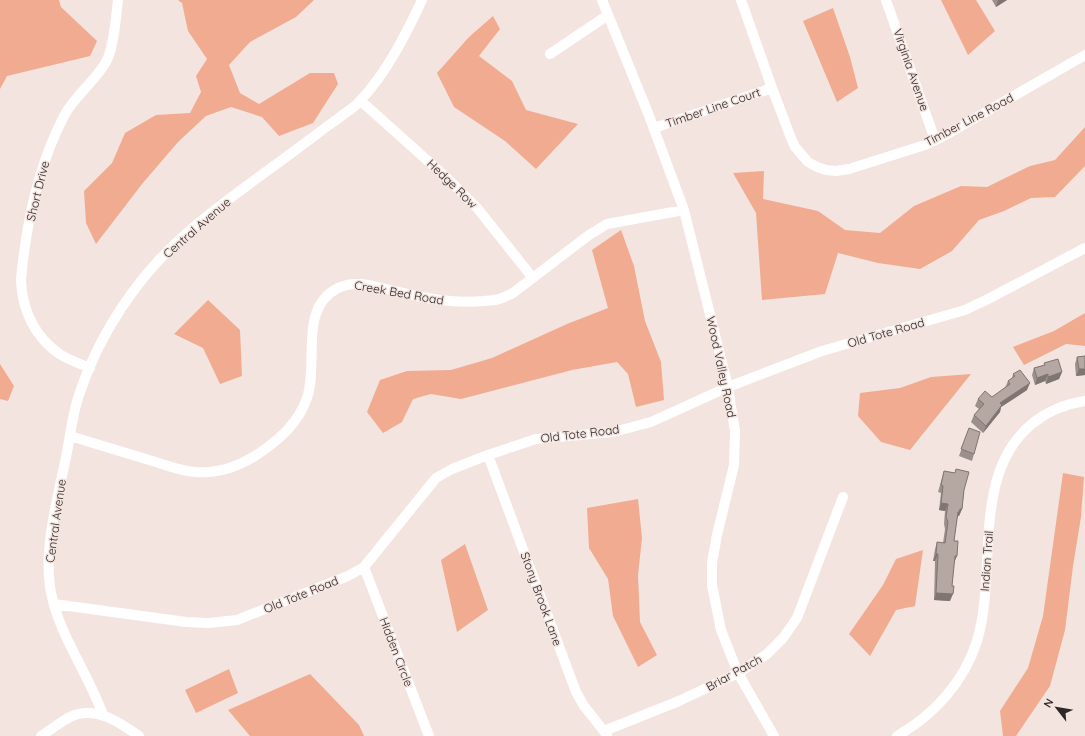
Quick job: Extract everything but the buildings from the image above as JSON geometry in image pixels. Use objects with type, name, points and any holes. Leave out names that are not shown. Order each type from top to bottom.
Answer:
[{"type":"street","name":"Short Drive","points":[[90,368],[63,356],[48,345],[39,335],[25,307],[21,289],[21,280],[33,200],[41,171],[65,114],[107,60],[118,0]]},
{"type":"street","name":"Central Avenue","points":[[103,715],[92,687],[58,617],[50,587],[49,559],[54,518],[78,399],[90,368],[111,326],[133,292],[158,262],[182,238],[212,213],[361,101],[389,62],[422,0]]},
{"type":"street","name":"Wood Valley Road","points":[[602,0],[654,128],[684,210],[728,388],[735,431],[734,465],[717,535],[712,563],[712,585],[721,630],[738,673],[774,736]]},
{"type":"street","name":"Timber Line Road","points":[[741,0],[772,88],[795,147],[808,162],[817,167],[836,171],[924,145],[935,140],[1085,56]]},
{"type":"street","name":"Virginia Avenue","points":[[886,0],[935,140]]},
{"type":"street","points":[[550,54],[608,15]]},
{"type":"street","name":"Timber Line Court","points":[[654,128],[772,88]]},
{"type":"street","name":"Hedge Row","points":[[361,101],[448,179],[478,209],[532,277]]},
{"type":"street","name":"Creek Bed Road","points":[[70,436],[187,471],[208,472],[228,469],[239,465],[247,462],[278,440],[292,426],[300,413],[306,399],[310,383],[313,321],[319,304],[332,291],[348,284],[358,284],[418,297],[466,303],[499,299],[513,293],[589,234],[607,224],[684,210]]},
{"type":"street","name":"Old Tote Road","points":[[54,604],[186,622],[209,623],[237,620],[348,576],[364,567],[436,478],[452,469],[536,439],[613,432],[651,422],[728,388],[822,351],[965,310],[1085,248]]},
{"type":"street","name":"Indian Trail","points":[[897,736],[916,724],[942,701],[959,678],[977,641],[984,607],[989,534],[995,483],[1007,452],[1020,434],[1037,420],[1066,405],[1085,401]]},
{"type":"street","name":"Stony Brook Lane","points":[[488,455],[576,692],[584,706],[605,733]]},
{"type":"street","name":"Briar Patch","points":[[605,733],[679,701],[738,673],[767,654],[783,638],[797,618],[843,497]]},
{"type":"street","name":"Hidden Circle","points":[[364,567],[429,736]]},
{"type":"street","points":[[41,736],[70,717],[91,712],[103,715],[139,736]]},
{"type":"shaded area","points":[[0,0],[59,0],[61,7],[97,41],[90,56],[7,76],[0,89]]},
{"type":"shaded area","points":[[178,0],[314,0],[296,17],[250,42],[229,65],[240,93],[259,104],[310,73],[334,73],[338,84],[313,123],[279,136],[262,117],[231,107],[206,116],[178,142],[142,184],[96,244],[86,223],[84,191],[112,163],[125,133],[156,115],[190,113],[201,92],[196,76],[207,59],[188,31],[182,3]]},
{"type":"shaded area","points":[[941,0],[976,0],[995,31],[968,55]]},
{"type":"shaded area","points":[[833,8],[850,57],[858,88],[837,102],[803,21]]},
{"type":"shaded area","points":[[493,16],[500,29],[479,56],[512,81],[526,110],[578,124],[536,169],[505,141],[454,107],[437,73],[469,37]]},
{"type":"shaded area","points":[[1085,127],[1085,166],[1055,197],[1031,198],[1004,211],[979,220],[952,251],[920,269],[878,263],[838,253],[825,294],[762,300],[756,213],[733,173],[764,171],[763,199],[818,211],[845,230],[880,233],[914,206],[961,186],[987,187],[1030,166],[1055,160]]},
{"type":"shaded area","points":[[621,230],[634,266],[645,321],[661,362],[664,400],[636,407],[628,374],[617,362],[572,370],[461,399],[431,394],[413,399],[402,422],[383,433],[367,412],[380,380],[407,371],[451,370],[492,358],[567,324],[608,308],[592,250]]},
{"type":"shaded area","points":[[208,300],[240,330],[242,376],[220,384],[203,348],[174,334]]},
{"type":"shaded area","points":[[1085,313],[1085,346],[1066,344],[1024,365],[1013,347],[1054,331]]},
{"type":"shaded area","points":[[0,364],[14,386],[8,401],[0,399]]},
{"type":"shaded area","points":[[971,374],[910,450],[881,442],[858,416],[860,393],[900,388],[931,377]]},
{"type":"shaded area","points":[[1063,473],[1084,477],[1081,517],[1065,630],[1050,686],[1016,736],[1003,736],[1000,711],[1028,668],[1043,616]]},
{"type":"shaded area","points":[[638,499],[642,538],[638,575],[640,622],[657,655],[638,667],[613,616],[608,579],[589,548],[587,508]]},
{"type":"shaded area","points":[[465,544],[488,610],[457,632],[441,560]]},
{"type":"shaded area","points":[[923,550],[915,606],[896,610],[870,656],[849,634],[883,585],[896,559]]},
{"type":"shaded area","points":[[229,669],[238,693],[196,713],[185,690]]},
{"type":"shaded area","points":[[310,674],[359,725],[364,736],[250,736],[228,710]]}]
